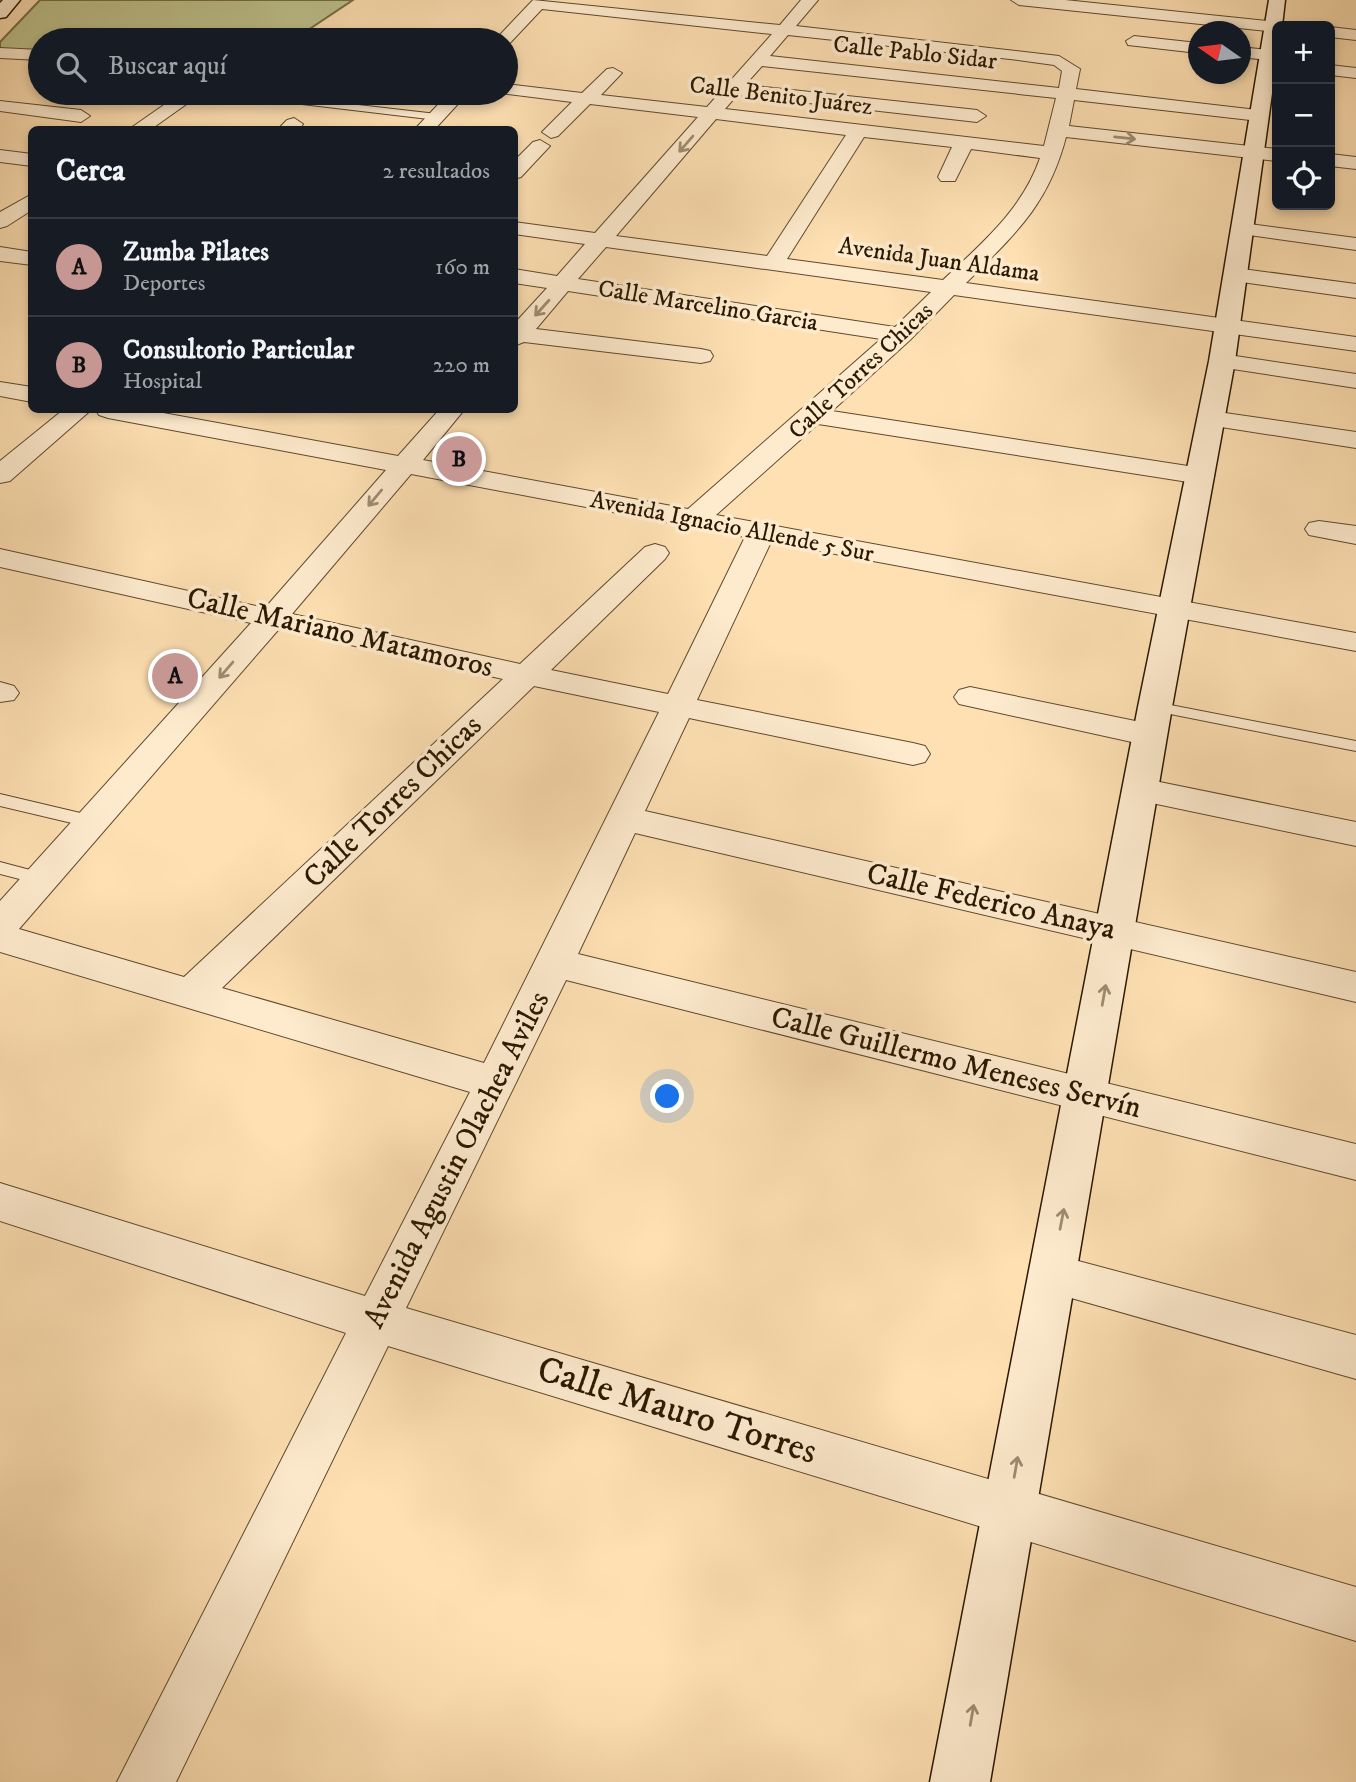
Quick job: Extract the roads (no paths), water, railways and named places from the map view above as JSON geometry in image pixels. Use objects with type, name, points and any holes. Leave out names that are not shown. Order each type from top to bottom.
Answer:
[{"type":"street","points":[[0,13],[12,0]]},
{"type":"street","points":[[960,1782],[1152,721],[1201,476],[1242,229],[1263,141],[1268,41],[1077,3],[1020,0]]},
{"type":"street","points":[[515,28],[541,2],[1010,54],[1038,2]]},
{"type":"street","points":[[518,336],[783,30],[812,8]]},
{"type":"street","points":[[1335,32],[1356,34]]},
{"type":"street","points":[[1134,41],[1188,47]]},
{"type":"street","points":[[0,53],[28,54]]},
{"type":"street","name":"Calle Torres Chicas","points":[[693,520],[902,335],[1021,215],[1035,195],[1058,130],[1071,69],[1066,64],[1010,54]]},
{"type":"street","name":"Calle Pablo Sidar","points":[[759,60],[1066,94],[1134,95],[1263,141]]},
{"type":"street","points":[[1335,71],[1356,73]]},
{"type":"street","points":[[518,169],[613,73]]},
{"type":"street","points":[[733,89],[977,117]]},
{"type":"street","name":"Calle Benito Juárez","points":[[518,90],[1049,153]]},
{"type":"street","points":[[143,126],[175,105]]},
{"type":"street","points":[[430,123],[447,105]]},
{"type":"street","points":[[0,106],[81,116]]},
{"type":"street","points":[[773,264],[859,130]]},
{"type":"street","points":[[1058,130],[1263,141]]},
{"type":"street","points":[[948,177],[964,143]]},
{"type":"street","points":[[0,156],[28,160]]},
{"type":"street","points":[[1335,161],[1356,163]]},
{"type":"street","points":[[0,222],[28,203]]},
{"type":"street","name":"Avenida Juan Aldama","points":[[518,229],[950,289],[1224,344],[1356,344]]},
{"type":"street","points":[[1242,229],[1356,244]]},
{"type":"street","points":[[0,254],[28,258]]},
{"type":"street","points":[[1235,275],[1356,291]]},
{"type":"street","name":"Calle Marcelino Garcia","points":[[518,277],[902,335]]},
{"type":"street","points":[[518,337],[701,356]]},
{"type":"street","points":[[1224,344],[1356,381]]},
{"type":"street","points":[[0,389],[28,394]]},
{"type":"street","points":[[0,475],[74,413]]},
{"type":"street","name":"Avenida Ignacio Allende 5 Sur","points":[[124,413],[1356,642]]},
{"type":"street","points":[[0,926],[449,413]]},
{"type":"street","points":[[814,415],[1201,476]]},
{"type":"street","points":[[1211,419],[1356,440]]},
{"type":"street","points":[[1319,529],[1356,535]]},
{"type":"street","name":"Avenida Agustin Olachea Aviles","points":[[146,1782],[626,820],[761,533]]},
{"type":"street","name":"Calle Torres Chicas","points":[[191,994],[655,553]]},
{"type":"street","name":"Calle Mariano Matamoros","points":[[0,558],[527,675],[913,754]]},
{"type":"street","points":[[970,697],[1152,721]]},
{"type":"street","points":[[1140,790],[1356,834]]},
{"type":"street","name":"Calle Federico Anaya","points":[[626,820],[1356,987]]},
{"type":"street","points":[[0,938],[496,1083]]},
{"type":"street","name":"Calle Guillermo Meneses Servín","points":[[555,963],[1356,1162]]},
{"type":"street","name":"Calle Mauro Torres","points":[[0,1202],[376,1321],[1356,1614]]},
{"type":"street","points":[[1052,1274],[1356,1357]]},
{"type":"lane","points":[[319,105],[430,123]]},
{"type":"lane","points":[[1152,721],[1356,746]]},
{"type":"lane","points":[[0,800],[93,822]]},
{"type":"lane","points":[[0,868],[43,878]]},
{"type":"place","name":"Consultorio Particular","points":[[459,459]]},
{"type":"place","name":"Zumba Pilates","points":[[175,676]]}]
